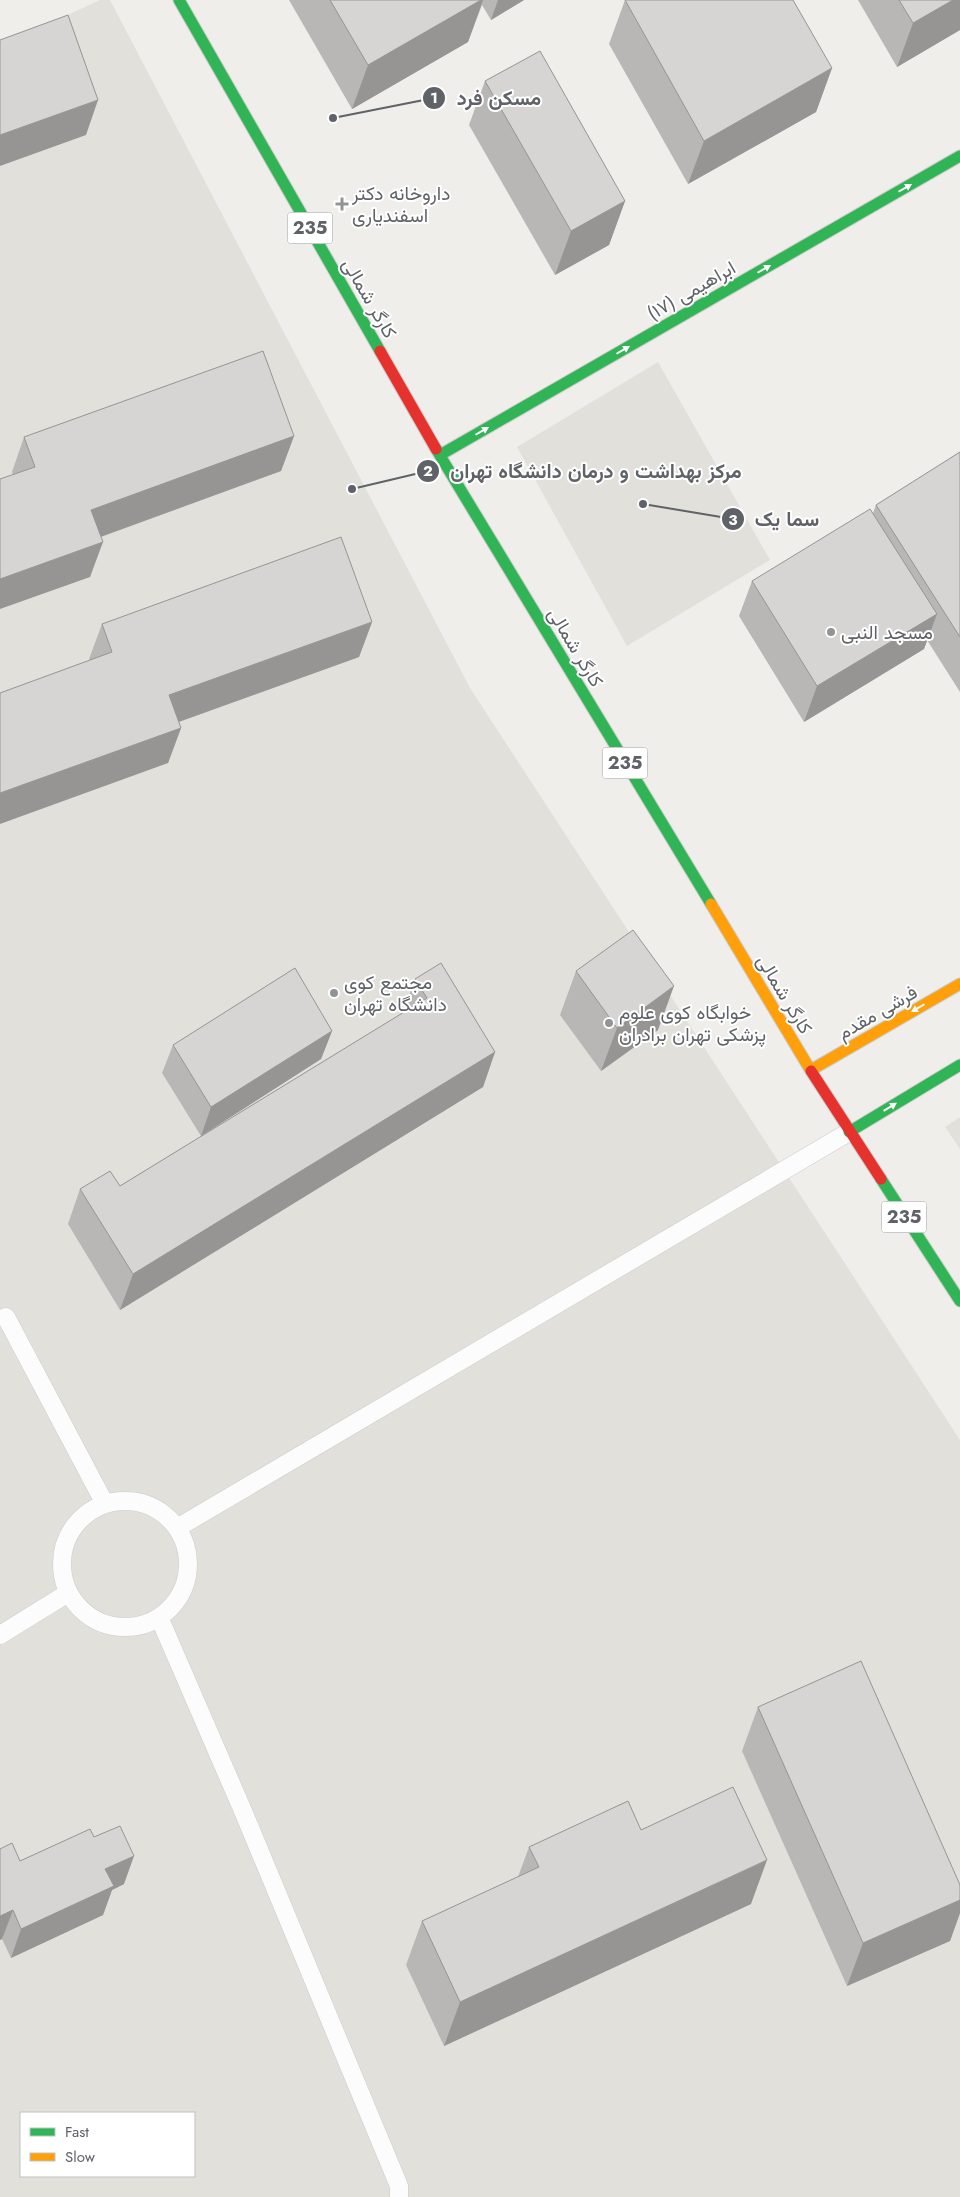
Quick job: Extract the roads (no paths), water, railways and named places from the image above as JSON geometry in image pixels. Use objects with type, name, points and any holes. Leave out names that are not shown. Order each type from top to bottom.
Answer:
[{"type":"main road","name":"کارگر شمالی","points":[[179,0],[440,455],[849,1132],[960,1301]]},
{"type":"main road","name":"ابراهیمی (۱۷)","points":[[440,455],[960,156]]},
{"type":"main road","name":"فرشی مقدم","points":[[811,1070],[960,984]]},
{"type":"main road","points":[[849,1132],[960,1065]]},
{"type":"lane","points":[[177,1528],[849,1132]]},
{"type":"lane","points":[[6,1317],[105,1504]]},
{"type":"lane","points":[[125,1500],[146,1504],[163,1514],[177,1528],[186,1546],[189,1567],[184,1586],[174,1604],[159,1618],[141,1626],[120,1627],[99,1622],[82,1610],[68,1593],[62,1572],[63,1551],[71,1530],[86,1514],[105,1504],[125,1500]]},
{"type":"lane","points":[[0,1635],[68,1593]]},
{"type":"lane","points":[[159,1618],[243,1811],[396,2177],[399,2186],[399,2197]]},
{"type":"place","name":"مسکن فرد","points":[[333,118]]},
{"type":"place","name":"داروخانه دکتر اسفندیاری","points":[[342,204]]},
{"type":"place","name":"مرکز بهداشت و درمان دانشگاه تهران","points":[[352,489]]},
{"type":"place","name":"سما یک","points":[[643,504]]},
{"type":"place","name":"مسجد النبی","points":[[831,632]]},
{"type":"place","name":"مجتمع کوی دانشگاه تهران","points":[[334,993]]},
{"type":"place","name":"خوابگاه کوی علوم پزشکی تهران برادران","points":[[609,1023]]}]
